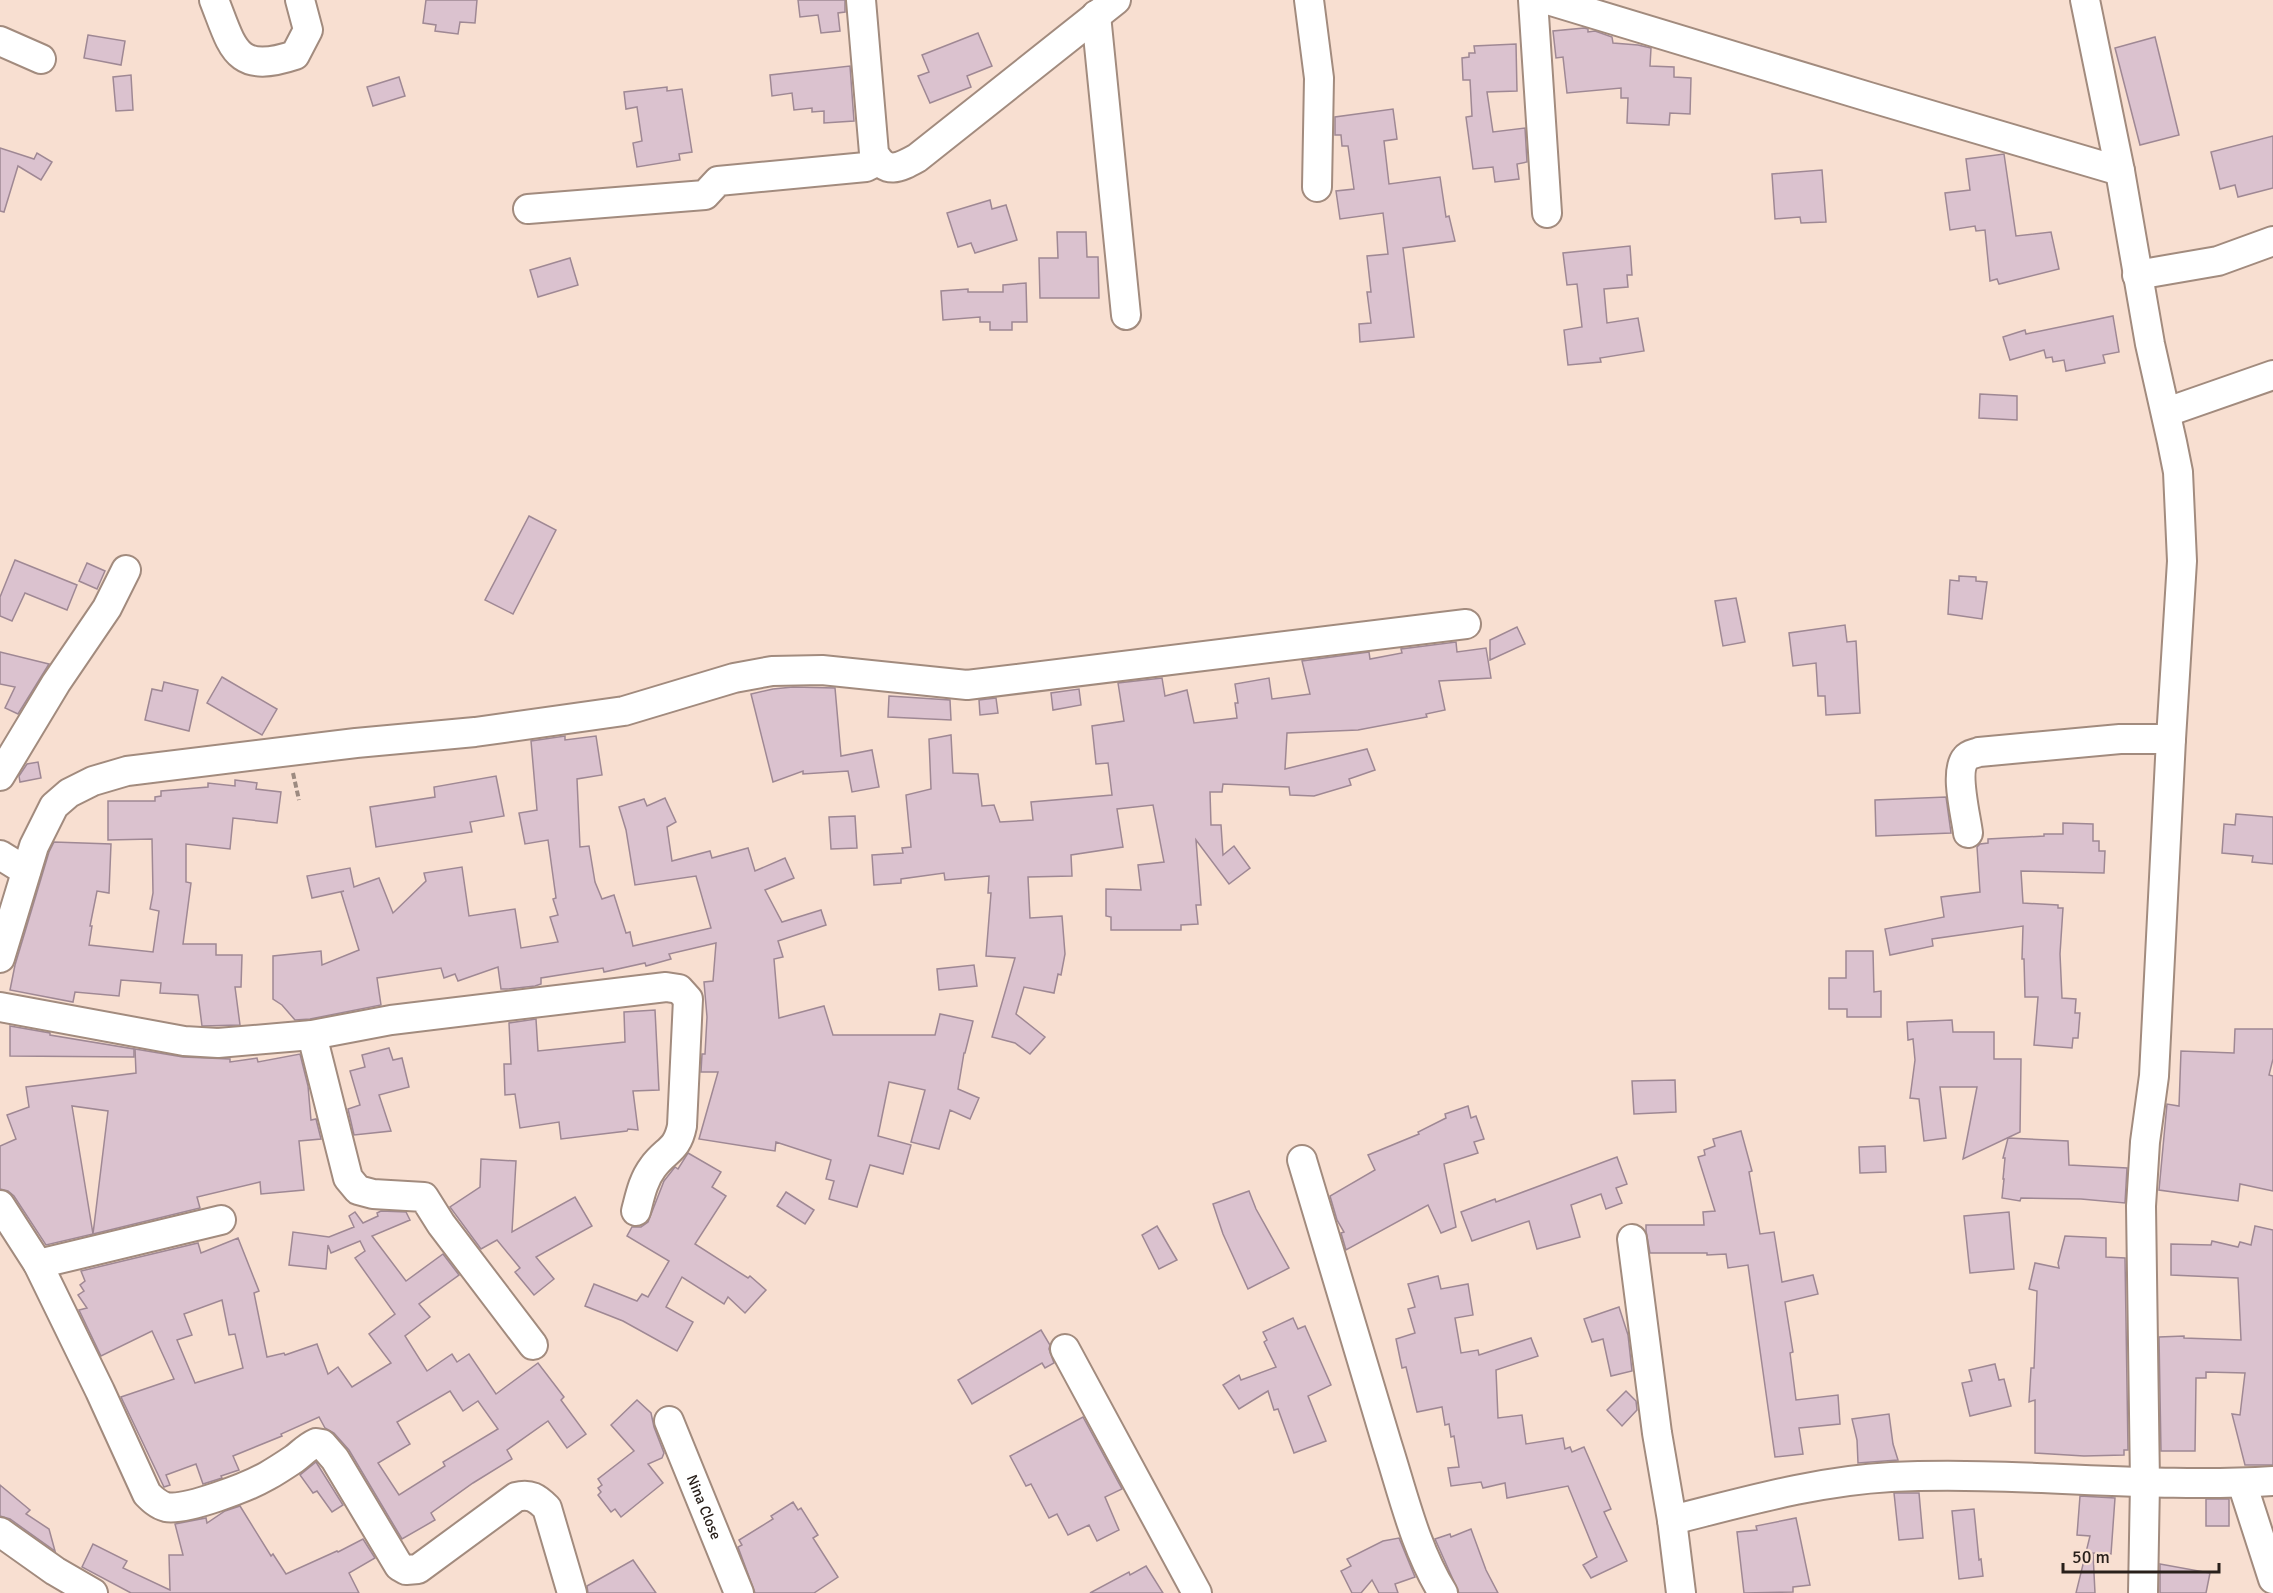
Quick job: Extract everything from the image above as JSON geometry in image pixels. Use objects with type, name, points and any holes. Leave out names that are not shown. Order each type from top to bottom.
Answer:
[{"type":"street","points":[[214,0],[234,49],[251,62],[274,62],[295,55],[308,30],[302,6]]},
{"type":"street","points":[[861,0],[874,153],[878,161],[886,167],[897,168],[917,158],[1106,8]]},
{"type":"street","points":[[1309,0],[1319,78],[1317,187]]},
{"type":"street","points":[[1533,0],[1547,213]]},
{"type":"street","points":[[1548,0],[1624,10],[1869,98],[2120,171]]},
{"type":"street","points":[[2085,0],[2120,171],[2150,344],[2167,412],[2178,472],[2182,561],[2154,1076],[2145,1142],[2141,1206],[2145,1483],[2144,1593]]},
{"type":"street","points":[[1106,8],[1126,315]]},
{"type":"street","points":[[0,41],[41,59]]},
{"type":"street","points":[[528,209],[705,195],[718,181],[866,167],[878,161]]},
{"type":"street","points":[[2138,275],[2218,261],[2273,241]]},
{"type":"street","points":[[2167,412],[2273,375]]},
{"type":"street","points":[[0,776],[56,683],[108,608],[126,570]]},
{"type":"street","points":[[0,958],[26,870],[43,825],[54,806],[69,793],[93,781],[127,771],[356,743],[475,732],[624,711],[734,678],[772,671],[822,670],[967,685],[1466,624]]},
{"type":"street","points":[[1968,833],[1960,772],[1964,759],[1970,755],[1979,752],[2120,739],[2171,739]]},
{"type":"street","points":[[0,855],[26,870]]},
{"type":"street","points":[[0,1007],[184,1041],[218,1043],[312,1035],[391,1020],[521,1003],[666,987],[679,989],[687,999],[682,1126],[679,1139],[651,1168],[636,1211]]},
{"type":"street","points":[[312,1035],[348,1178],[358,1190],[373,1194],[424,1197],[441,1224],[533,1345]]},
{"type":"street","points":[[1302,1160],[1354,1338],[1415,1531],[1430,1572],[1443,1593]]},
{"type":"street","points":[[0,1205],[38,1264],[147,1494],[154,1501],[164,1507],[179,1508],[225,1494],[264,1478],[295,1458],[308,1446],[316,1443],[322,1444],[335,1459],[399,1566],[406,1570],[418,1569],[508,1502],[526,1494],[538,1499],[547,1508],[572,1593]]},
{"type":"street","points":[[38,1264],[221,1220]]},
{"type":"street","points":[[1632,1239],[1657,1433],[1672,1520],[1681,1593]]},
{"type":"street","points":[[1065,1349],[1197,1593]]},
{"type":"street","name":"Nina Close","points":[[669,1421],[739,1593]]},
{"type":"street","points":[[1672,1520],[1809,1486],[1890,1477],[1957,1476],[2145,1483],[2273,1481]]},
{"type":"street","points":[[2242,1483],[2273,1579]]},
{"type":"street","points":[[0,1532],[56,1571],[93,1593]]},
{"type":"building","points":[[426,0],[477,0],[475,23],[460,22],[458,34],[435,31],[436,25],[423,23]]},
{"type":"building","points":[[798,0],[845,0],[845,12],[838,13],[840,31],[821,33],[818,15],[800,17]]},
{"type":"building","points":[[1588,29],[1588,32],[1595,31],[1612,37],[1613,43],[1651,48],[1650,66],[1674,67],[1674,77],[1691,78],[1690,114],[1670,113],[1669,125],[1627,123],[1628,98],[1621,98],[1621,88],[1567,93],[1563,57],[1556,58],[1553,31]]},
{"type":"building","points":[[978,33],[992,66],[967,76],[971,87],[930,103],[918,76],[929,72],[922,55]]},
{"type":"building","points":[[88,35],[125,41],[121,65],[84,58]]},
{"type":"building","points":[[2155,37],[2179,135],[2140,145],[2115,48]]},
{"type":"building","points":[[1516,44],[1517,91],[1487,92],[1493,132],[1525,128],[1527,162],[1517,164],[1519,179],[1495,182],[1493,167],[1473,169],[1466,117],[1472,116],[1470,80],[1463,80],[1462,58],[1469,57],[1469,53],[1475,53],[1474,46]]},
{"type":"building","points":[[850,66],[854,121],[824,123],[824,111],[812,112],[812,108],[794,110],[792,93],[772,96],[770,75]]},
{"type":"building","points":[[131,75],[133,110],[116,111],[113,77]]},
{"type":"building","points":[[399,77],[405,96],[373,106],[367,87]]},
{"type":"building","points":[[667,87],[667,91],[682,89],[692,152],[679,154],[680,160],[637,167],[633,143],[642,141],[637,107],[626,109],[624,92]]},
{"type":"building","points":[[1393,109],[1397,139],[1384,141],[1389,184],[1440,177],[1446,217],[1449,216],[1455,241],[1403,248],[1414,337],[1360,342],[1359,324],[1371,323],[1367,292],[1371,292],[1367,256],[1388,254],[1383,213],[1340,219],[1336,191],[1354,189],[1348,146],[1342,146],[1341,135],[1335,135],[1335,117]]},
{"type":"building","points":[[2273,136],[2273,188],[2238,197],[2235,185],[2220,189],[2211,152]]},
{"type":"building","points":[[0,148],[34,159],[37,153],[52,162],[41,180],[18,166],[4,212],[0,211]]},
{"type":"building","points":[[2004,154],[2016,236],[2051,232],[2059,269],[1999,284],[1997,279],[1990,281],[1985,230],[1976,231],[1975,226],[1950,230],[1945,193],[1970,190],[1966,159]]},
{"type":"building","points":[[1822,170],[1826,222],[1801,223],[1800,217],[1775,219],[1772,174]]},
{"type":"building","points":[[990,200],[992,209],[1006,205],[1017,240],[975,253],[971,243],[958,247],[947,213]]},
{"type":"building","points":[[1057,232],[1086,232],[1087,257],[1098,257],[1099,298],[1040,298],[1039,258],[1058,258]]},
{"type":"building","points":[[1630,246],[1632,275],[1627,275],[1628,287],[1604,289],[1607,323],[1638,318],[1644,351],[1600,358],[1601,362],[1568,365],[1564,330],[1582,327],[1577,284],[1567,285],[1563,253]]},
{"type":"building","points":[[570,258],[578,285],[538,297],[530,270]]},
{"type":"building","points":[[1026,283],[1027,322],[1012,322],[1012,330],[990,330],[990,322],[980,322],[980,317],[943,320],[941,291],[968,289],[968,292],[1003,292],[1003,285]]},
{"type":"building","points":[[2113,316],[2119,352],[2103,355],[2105,363],[2066,371],[2064,360],[2053,362],[2052,357],[2046,358],[2044,350],[2010,360],[2003,337],[2025,330],[2026,334]]},
{"type":"building","points":[[1980,394],[2017,396],[2017,420],[1979,418]]},
{"type":"building","points":[[529,516],[556,530],[513,614],[485,600]]},
{"type":"building","points":[[15,560],[77,585],[67,610],[25,593],[12,621],[0,616],[0,597]]},
{"type":"building","points":[[87,563],[105,571],[97,589],[79,581]]},
{"type":"building","points":[[1959,576],[1976,577],[1976,581],[1987,582],[1982,619],[1948,614],[1950,580],[1959,581]]},
{"type":"building","points":[[1736,598],[1745,642],[1723,646],[1715,601]]},
{"type":"building","points":[[1845,625],[1847,642],[1856,641],[1860,713],[1826,715],[1825,696],[1818,696],[1816,663],[1793,666],[1789,633]]},
{"type":"building","points":[[1517,627],[1525,644],[1490,660],[1490,640]]},
{"type":"building","points":[[1456,642],[1457,652],[1486,648],[1491,678],[1439,681],[1445,710],[1426,714],[1427,717],[1358,730],[1287,733],[1285,769],[1367,749],[1375,770],[1349,779],[1351,785],[1314,796],[1290,795],[1289,787],[1223,784],[1222,792],[1210,792],[1211,825],[1221,825],[1223,855],[1234,846],[1250,868],[1229,884],[1196,840],[1201,905],[1196,905],[1198,924],[1181,925],[1181,930],[1111,930],[1111,917],[1106,916],[1106,889],[1141,890],[1138,865],[1164,862],[1153,805],[1117,809],[1123,847],[1071,855],[1072,876],[1028,877],[1030,918],[1062,916],[1065,954],[1061,975],[1058,974],[1054,993],[1024,987],[1016,1014],[1045,1037],[1030,1054],[1015,1043],[992,1037],[1015,958],[986,956],[991,893],[988,893],[989,876],[945,880],[944,873],[901,879],[901,883],[874,885],[872,855],[903,853],[902,848],[911,847],[906,795],[931,789],[929,739],[951,735],[953,773],[978,774],[982,806],[994,805],[1000,822],[1033,820],[1031,802],[1112,795],[1108,763],[1096,764],[1092,726],[1124,721],[1118,683],[1162,678],[1165,696],[1187,690],[1194,723],[1237,718],[1235,703],[1238,703],[1235,684],[1269,678],[1272,699],[1310,694],[1302,661],[1369,652],[1370,659],[1402,653],[1401,649]]},
{"type":"building","points":[[0,652],[49,664],[18,714],[5,708],[15,687],[0,684]]},
{"type":"building","points":[[222,677],[277,709],[262,735],[207,703]]},
{"type":"building","points":[[164,682],[198,690],[189,731],[145,720],[152,689],[162,691]]},
{"type":"building","points":[[793,687],[835,688],[841,756],[872,750],[879,787],[852,792],[848,771],[803,774],[803,771],[773,782],[751,694]]},
{"type":"building","points":[[1079,689],[1081,705],[1053,710],[1051,693]]},
{"type":"building","points":[[889,696],[950,700],[951,720],[888,717]]},
{"type":"building","points":[[996,698],[998,713],[980,715],[979,700]]},
{"type":"building","points":[[565,736],[565,740],[596,736],[602,775],[577,779],[580,847],[589,846],[595,882],[602,899],[614,895],[626,933],[630,932],[633,946],[711,928],[696,876],[635,885],[626,830],[619,807],[644,799],[647,806],[665,798],[676,822],[667,827],[672,861],[710,851],[712,858],[748,848],[755,871],[785,858],[794,878],[765,890],[782,922],[821,910],[826,925],[778,941],[783,957],[774,959],[779,1018],[824,1006],[833,1035],[935,1035],[940,1014],[973,1021],[964,1053],[958,1089],[979,1098],[970,1119],[950,1110],[939,1149],[911,1142],[925,1090],[889,1082],[878,1136],[911,1145],[903,1174],[870,1165],[857,1207],[829,1199],[834,1181],[826,1179],[831,1160],[776,1142],[775,1151],[699,1139],[718,1072],[701,1072],[702,1054],[705,1054],[707,1017],[704,982],[713,981],[716,943],[669,954],[671,959],[646,966],[645,963],[604,972],[603,968],[541,978],[541,984],[535,986],[507,989],[501,989],[498,967],[458,981],[455,974],[444,978],[441,968],[377,978],[381,1005],[310,1019],[295,1020],[282,1005],[273,999],[273,956],[321,951],[322,965],[359,950],[341,892],[344,891],[312,898],[307,876],[350,868],[354,887],[379,878],[393,913],[426,881],[424,873],[462,867],[469,916],[515,909],[521,948],[558,942],[550,917],[558,915],[553,899],[556,898],[548,840],[525,844],[519,813],[537,810],[531,741]]},
{"type":"building","points":[[38,762],[41,778],[20,782],[19,776],[27,764]]},
{"type":"building","points":[[496,776],[504,816],[470,822],[472,832],[376,847],[370,807],[435,797],[434,787]]},
{"type":"building","points":[[235,780],[257,783],[256,789],[281,792],[277,823],[233,818],[230,849],[186,844],[186,882],[191,883],[183,944],[216,944],[216,955],[242,955],[241,987],[235,987],[240,1025],[202,1026],[198,995],[160,993],[161,983],[121,980],[119,996],[75,992],[73,1002],[10,990],[15,965],[54,842],[111,844],[109,893],[97,891],[89,945],[153,952],[159,911],[150,909],[153,893],[152,839],[108,840],[108,801],[155,801],[155,797],[161,796],[161,791],[208,787],[208,783],[235,786]]},
{"type":"building","points":[[1946,797],[1951,833],[1876,836],[1875,800]]},
{"type":"building","points":[[2236,814],[2273,817],[2273,864],[2252,862],[2253,856],[2222,853],[2224,824],[2235,825]]},
{"type":"building","points":[[855,816],[857,848],[831,849],[829,817]]},
{"type":"building","points":[[2063,823],[2093,824],[2093,841],[2099,841],[2099,851],[2105,851],[2104,873],[2021,871],[2023,903],[2058,905],[2058,908],[2063,908],[2060,954],[2062,998],[2076,999],[2075,1013],[2080,1013],[2078,1038],[2073,1038],[2072,1048],[2034,1045],[2038,997],[2025,997],[2024,959],[2022,959],[2023,926],[1932,939],[1933,946],[1890,955],[1885,929],[1944,917],[1941,897],[1980,892],[1977,847],[1988,843],[1988,839],[2063,834]]},
{"type":"building","points":[[1846,951],[1873,951],[1874,992],[1881,991],[1881,1017],[1847,1017],[1847,1009],[1829,1009],[1829,978],[1846,978]]},
{"type":"building","points":[[974,965],[977,986],[939,990],[937,969]]},
{"type":"building","points":[[655,1010],[659,1090],[633,1091],[638,1130],[628,1129],[627,1131],[561,1139],[559,1122],[520,1128],[515,1094],[505,1095],[504,1064],[511,1064],[509,1023],[536,1019],[538,1051],[625,1042],[624,1012]]},
{"type":"building","points":[[1952,1020],[1953,1032],[1994,1032],[1994,1059],[2021,1059],[2020,1132],[1963,1159],[1977,1087],[1940,1087],[1946,1138],[1924,1141],[1919,1099],[1910,1098],[1915,1060],[1913,1039],[1908,1040],[1907,1022]]},
{"type":"building","points":[[10,1026],[134,1049],[134,1057],[10,1056]]},
{"type":"building","points":[[2235,1029],[2273,1029],[2273,1059],[2269,1075],[2273,1076],[2273,1191],[2240,1184],[2238,1201],[2159,1190],[2167,1104],[2179,1106],[2181,1051],[2234,1053]]},
{"type":"building","points":[[389,1048],[393,1060],[402,1058],[409,1087],[379,1095],[391,1131],[354,1135],[348,1109],[360,1105],[350,1071],[365,1067],[362,1055]]},
{"type":"building","points":[[135,1049],[183,1057],[230,1059],[230,1062],[257,1058],[258,1062],[300,1054],[308,1086],[311,1120],[316,1119],[321,1139],[299,1141],[304,1190],[261,1194],[260,1182],[197,1197],[200,1208],[93,1234],[46,1245],[14,1196],[0,1189],[0,1146],[16,1139],[7,1115],[29,1107],[26,1087],[136,1073]],"holes":[[[72,1106],[108,1111],[93,1234]]]},
{"type":"building","points":[[1675,1080],[1676,1112],[1634,1114],[1632,1081]]},
{"type":"building","points":[[1468,1106],[1471,1118],[1476,1116],[1484,1139],[1474,1142],[1478,1153],[1444,1164],[1456,1227],[1441,1233],[1428,1205],[1346,1250],[1341,1233],[1344,1232],[1337,1220],[1330,1196],[1375,1170],[1368,1155],[1419,1134],[1418,1132],[1446,1118],[1445,1114]]},
{"type":"building","points":[[1741,1131],[1752,1171],[1749,1172],[1760,1234],[1774,1232],[1782,1282],[1813,1275],[1818,1294],[1785,1302],[1793,1352],[1790,1353],[1796,1400],[1838,1395],[1840,1424],[1799,1428],[1803,1454],[1775,1457],[1748,1265],[1728,1268],[1726,1254],[1650,1253],[1646,1225],[1704,1225],[1703,1212],[1715,1211],[1698,1157],[1705,1155],[1704,1150],[1715,1146],[1713,1139]]},
{"type":"building","points":[[2008,1138],[2068,1141],[2069,1165],[2127,1168],[2125,1203],[2081,1199],[2021,1198],[2020,1201],[2002,1198],[2005,1158],[2003,1158]]},
{"type":"building","points":[[1885,1146],[1886,1172],[1860,1173],[1859,1147]]},
{"type":"building","points":[[688,1153],[721,1172],[712,1187],[726,1196],[695,1244],[748,1278],[750,1276],[766,1290],[745,1313],[728,1297],[724,1304],[682,1277],[666,1307],[693,1322],[677,1351],[623,1321],[585,1306],[594,1284],[637,1301],[642,1294],[648,1297],[669,1261],[627,1236],[632,1227],[641,1227],[648,1222],[664,1181],[675,1167],[678,1169]]},
{"type":"building","points":[[1617,1157],[1627,1184],[1616,1188],[1622,1203],[1606,1209],[1601,1194],[1571,1205],[1580,1237],[1537,1249],[1529,1221],[1472,1241],[1461,1212],[1495,1199],[1496,1202]]},
{"type":"building","points":[[481,1159],[516,1161],[512,1232],[575,1197],[592,1226],[536,1257],[554,1279],[534,1295],[515,1272],[520,1268],[497,1240],[481,1249],[450,1207],[480,1187]]},
{"type":"building","points":[[1249,1191],[1256,1209],[1289,1268],[1248,1289],[1223,1234],[1213,1204]]},
{"type":"building","points":[[786,1192],[814,1210],[805,1224],[777,1206]]},
{"type":"building","points":[[381,1211],[406,1212],[410,1220],[372,1236],[406,1281],[443,1254],[459,1275],[419,1304],[430,1317],[405,1336],[427,1371],[452,1354],[457,1362],[469,1354],[496,1394],[538,1363],[564,1397],[561,1400],[586,1434],[567,1448],[548,1421],[507,1450],[512,1459],[431,1513],[435,1520],[402,1539],[349,1450],[334,1433],[325,1428],[319,1417],[281,1434],[282,1436],[233,1456],[239,1470],[221,1476],[222,1478],[203,1484],[196,1464],[166,1475],[170,1485],[164,1487],[121,1397],[174,1379],[152,1331],[101,1356],[79,1310],[87,1308],[78,1295],[84,1291],[80,1285],[85,1281],[81,1271],[198,1243],[201,1253],[238,1238],[259,1291],[254,1293],[267,1357],[284,1353],[285,1355],[317,1344],[328,1374],[338,1367],[352,1387],[391,1363],[369,1334],[395,1314],[355,1258],[365,1251],[360,1241],[331,1253],[328,1245],[326,1269],[289,1265],[293,1232],[329,1237],[354,1227],[349,1216],[355,1212],[363,1223],[378,1216],[377,1213]],"holes":[[[222,1300],[229,1335],[235,1334],[243,1368],[195,1383],[177,1340],[192,1335],[184,1314]],[[450,1391],[463,1411],[478,1401],[498,1429],[443,1462],[445,1466],[399,1495],[378,1463],[410,1444],[397,1422]]]},
{"type":"building","points":[[2009,1212],[2014,1269],[1970,1273],[1964,1216]]},
{"type":"building","points":[[1157,1226],[1177,1260],[1159,1269],[1142,1235]]},
{"type":"building","points":[[2255,1226],[2273,1230],[2273,1465],[2245,1465],[2232,1414],[2240,1415],[2245,1373],[2206,1372],[2206,1378],[2196,1378],[2195,1451],[2161,1451],[2159,1337],[2184,1336],[2184,1338],[2241,1340],[2238,1278],[2171,1275],[2171,1244],[2211,1245],[2212,1241],[2238,1247],[2240,1242],[2251,1245]]},
{"type":"building","points":[[2065,1236],[2106,1238],[2106,1257],[2125,1258],[2128,1450],[2124,1450],[2124,1455],[2084,1456],[2035,1453],[2035,1400],[2029,1402],[2031,1368],[2034,1368],[2037,1291],[2029,1289],[2035,1263],[2059,1268],[2058,1263]]},
{"type":"building","points":[[1438,1276],[1441,1289],[1468,1284],[1473,1315],[1455,1318],[1461,1353],[1478,1350],[1479,1355],[1531,1338],[1538,1356],[1496,1370],[1498,1418],[1522,1415],[1526,1444],[1563,1438],[1565,1449],[1570,1447],[1572,1452],[1584,1447],[1611,1509],[1604,1512],[1627,1561],[1591,1578],[1583,1565],[1597,1557],[1568,1486],[1507,1498],[1505,1483],[1483,1488],[1481,1482],[1451,1486],[1448,1468],[1459,1467],[1454,1436],[1451,1437],[1449,1424],[1445,1425],[1442,1407],[1417,1412],[1406,1367],[1402,1368],[1396,1339],[1415,1333],[1408,1309],[1415,1307],[1408,1284]]},
{"type":"building","points":[[1619,1307],[1628,1335],[1632,1371],[1611,1376],[1603,1339],[1592,1342],[1584,1319]]},
{"type":"building","points":[[1293,1318],[1298,1329],[1305,1326],[1331,1385],[1308,1396],[1326,1441],[1294,1453],[1278,1409],[1274,1410],[1268,1391],[1239,1409],[1223,1385],[1239,1375],[1241,1380],[1276,1367],[1264,1342],[1267,1340],[1263,1332]]},
{"type":"building","points":[[1041,1330],[1050,1345],[1049,1349],[1054,1363],[1045,1368],[1042,1363],[972,1404],[958,1380]]},
{"type":"building","points":[[1995,1364],[1999,1380],[2004,1379],[2011,1406],[1970,1416],[1962,1383],[1972,1381],[1969,1370]]},
{"type":"building","points":[[1626,1391],[1636,1401],[1637,1410],[1622,1426],[1607,1410]]},
{"type":"building","points":[[637,1400],[651,1413],[664,1453],[662,1458],[648,1464],[663,1483],[621,1517],[615,1509],[611,1512],[598,1495],[601,1492],[598,1488],[602,1485],[598,1479],[634,1451],[611,1425]]},
{"type":"building","points":[[1889,1414],[1893,1444],[1898,1460],[1858,1463],[1857,1440],[1852,1419]]},
{"type":"building","points":[[1083,1417],[1122,1489],[1105,1497],[1119,1530],[1097,1541],[1089,1525],[1068,1535],[1057,1514],[1049,1518],[1031,1484],[1026,1486],[1010,1456]]},
{"type":"building","points":[[316,1462],[343,1505],[332,1512],[317,1491],[313,1493],[300,1475]]},
{"type":"building","points":[[0,1485],[30,1510],[26,1514],[49,1529],[55,1551],[10,1519],[0,1516]]},
{"type":"building","points":[[1894,1493],[1919,1493],[1923,1538],[1899,1540]]},
{"type":"building","points":[[2080,1496],[2115,1498],[2111,1554],[2093,1553],[2095,1593],[2076,1593],[2090,1536],[2077,1535]]},
{"type":"building","points":[[2206,1499],[2229,1499],[2229,1526],[2206,1526]]},
{"type":"building","points":[[793,1502],[798,1510],[801,1508],[818,1535],[813,1538],[838,1577],[814,1593],[755,1593],[738,1547],[742,1545],[739,1540],[773,1519],[771,1516]]},
{"type":"building","points":[[240,1506],[271,1556],[273,1554],[286,1574],[363,1539],[375,1558],[349,1573],[359,1593],[131,1593],[82,1567],[93,1544],[127,1561],[123,1568],[170,1590],[169,1555],[183,1555],[175,1524],[206,1518],[207,1523],[225,1511]]},
{"type":"building","points":[[1974,1509],[1979,1560],[1981,1559],[1983,1576],[1959,1579],[1952,1511]]},
{"type":"building","points":[[1796,1518],[1810,1585],[1793,1587],[1793,1592],[1744,1593],[1737,1532],[1757,1530],[1756,1526]]},
{"type":"building","points":[[1471,1529],[1486,1570],[1498,1593],[1459,1593],[1435,1539],[1450,1534],[1451,1537]]},
{"type":"building","points":[[1399,1538],[1415,1577],[1395,1584],[1398,1593],[1379,1593],[1372,1580],[1361,1593],[1352,1593],[1341,1571],[1351,1566],[1347,1559],[1383,1541]]},
{"type":"building","points":[[633,1560],[656,1593],[588,1593],[587,1586]]},
{"type":"building","points":[[2160,1564],[2210,1573],[2206,1593],[2160,1593]]},
{"type":"building","points":[[1146,1566],[1163,1593],[1090,1593],[1129,1572],[1130,1575]]}]
